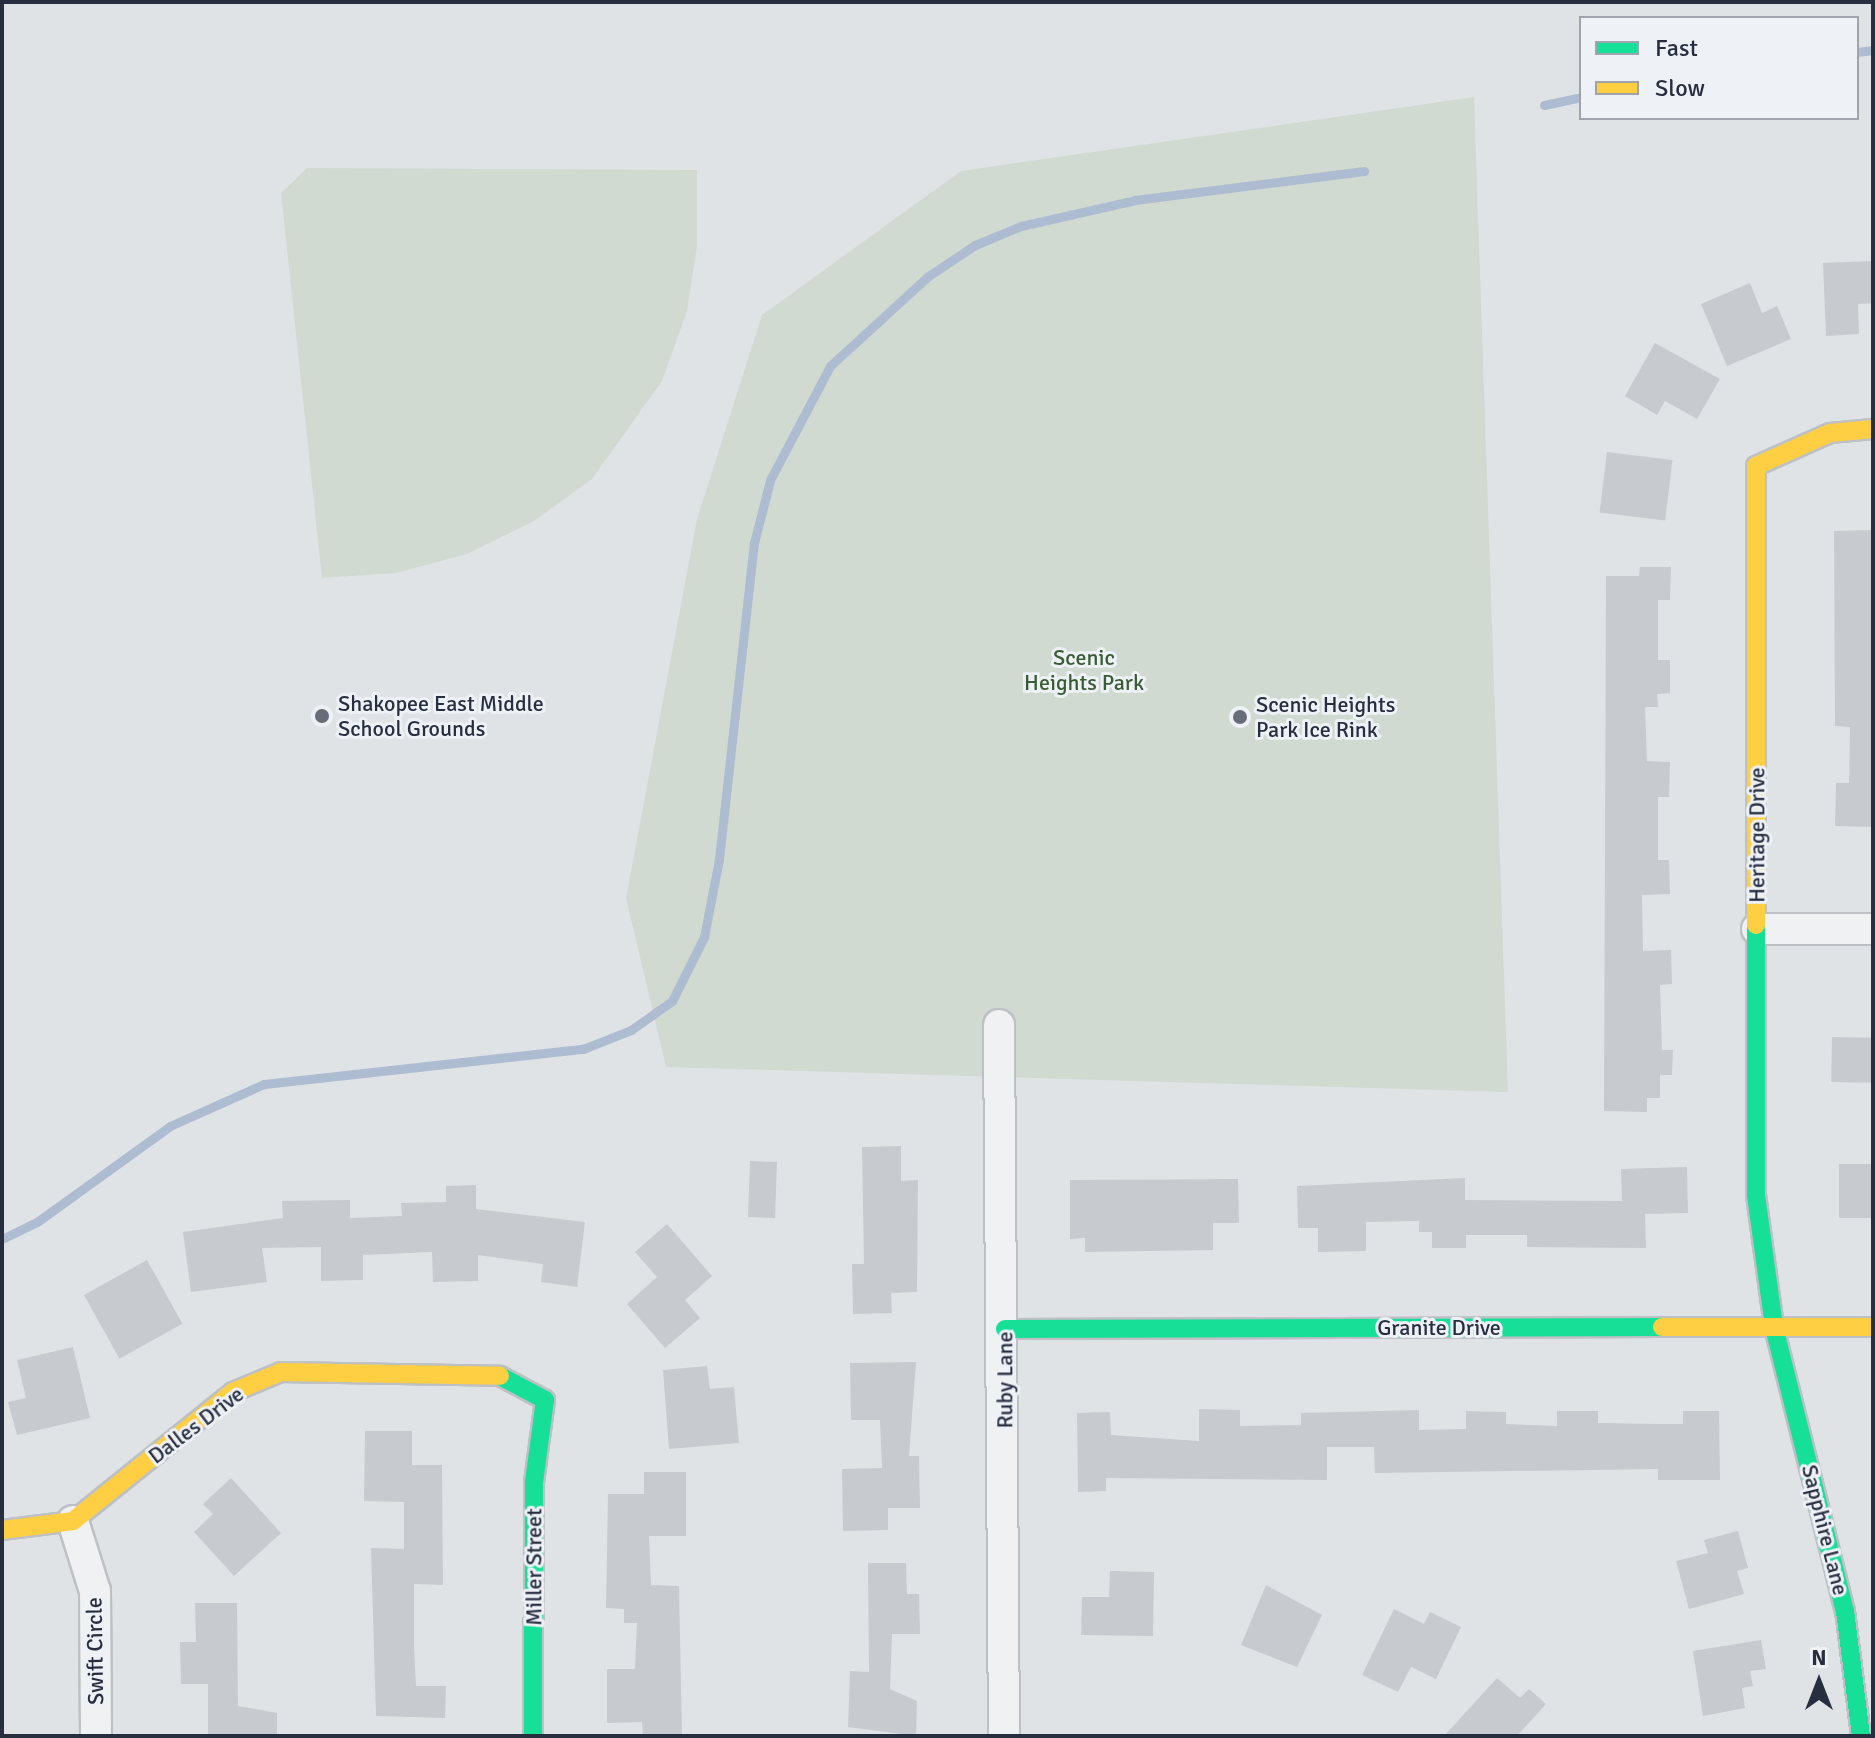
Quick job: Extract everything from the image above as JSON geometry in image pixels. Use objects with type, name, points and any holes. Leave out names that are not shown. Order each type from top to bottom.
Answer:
[{"type":"street","name":"Heritage Drive","points":[[1774,1327],[1756,1195],[1756,466],[1830,433],[1873,429]]},
{"type":"street","points":[[1757,929],[1873,929]]},
{"type":"street","name":"Ruby Lane","points":[[999,1025],[1005,1329],[1004,1736]]},
{"type":"street","name":"Sapphire Lane","points":[[1774,1327],[1845,1611],[1861,1736]]},
{"type":"street","name":"Granite Drive","points":[[1005,1329],[1873,1327]]},
{"type":"street","name":"Dalles Drive","points":[[73,1521],[233,1392],[281,1372],[492,1372],[545,1400]]},
{"type":"street","name":"Miller Street","points":[[533,1736],[534,1482],[545,1400]]},
{"type":"street","points":[[2,1530],[73,1521]]},
{"type":"street","name":"Swift Circle","points":[[73,1521],[95,1591],[96,1736]]},
{"type":"green space","name":"Scenic Heights Park","points":[[1474,97],[1508,1092],[666,1067],[626,898],[697,519],[762,315],[961,171]]},
{"type":"green space","points":[[307,168],[697,170],[697,246],[687,311],[662,381],[592,479],[534,521],[467,554],[396,573],[322,578],[281,193]]},
{"type":"building","points":[[1873,261],[1873,303],[1858,304],[1859,334],[1826,336],[1823,263]]},
{"type":"building","points":[[1750,283],[1762,313],[1777,306],[1791,339],[1727,366],[1701,304]]},
{"type":"building","points":[[1655,343],[1720,379],[1697,419],[1665,401],[1657,415],[1625,396]]},
{"type":"building","points":[[1607,452],[1673,460],[1665,521],[1600,513]]},
{"type":"building","points":[[1873,530],[1873,827],[1835,826],[1836,783],[1849,783],[1850,727],[1835,726],[1834,531]]},
{"type":"building","points":[[1640,567],[1671,567],[1670,600],[1658,600],[1658,660],[1670,660],[1670,693],[1657,694],[1658,707],[1645,707],[1647,761],[1670,762],[1669,797],[1658,797],[1658,860],[1669,860],[1670,894],[1642,895],[1643,951],[1671,950],[1672,984],[1660,985],[1662,1050],[1673,1050],[1672,1075],[1660,1075],[1660,1098],[1647,1098],[1647,1112],[1604,1111],[1606,576],[1639,576]]},
{"type":"building","points":[[1832,1037],[1873,1038],[1872,1083],[1831,1082]]},
{"type":"building","points":[[901,1146],[901,1181],[918,1180],[917,1292],[891,1293],[892,1313],[853,1314],[852,1264],[864,1264],[862,1147]]},
{"type":"building","points":[[750,1161],[777,1162],[775,1218],[748,1217]]},
{"type":"building","points":[[1839,1164],[1873,1164],[1873,1218],[1839,1218]]},
{"type":"building","points":[[1687,1167],[1688,1213],[1645,1214],[1646,1248],[1527,1247],[1527,1235],[1466,1235],[1466,1248],[1432,1248],[1432,1232],[1419,1232],[1419,1221],[1366,1222],[1366,1251],[1318,1252],[1318,1228],[1298,1228],[1297,1186],[1465,1178],[1465,1200],[1622,1201],[1621,1169]]},
{"type":"building","points":[[1238,1179],[1239,1223],[1213,1223],[1213,1250],[1085,1252],[1085,1238],[1070,1239],[1070,1180]]},
{"type":"building","points":[[476,1185],[476,1209],[585,1222],[577,1287],[541,1282],[543,1264],[478,1255],[478,1281],[433,1282],[432,1252],[363,1255],[363,1280],[321,1281],[321,1247],[262,1248],[267,1282],[191,1292],[183,1232],[283,1218],[282,1201],[350,1200],[350,1218],[402,1216],[401,1203],[446,1202],[446,1186]]},
{"type":"building","points":[[667,1224],[712,1276],[685,1300],[700,1318],[665,1348],[627,1304],[657,1277],[635,1252]]},
{"type":"building","points":[[147,1260],[182,1324],[119,1359],[84,1295]]},
{"type":"building","points":[[73,1347],[90,1418],[17,1435],[8,1402],[26,1398],[17,1360]]},
{"type":"building","points":[[916,1362],[909,1456],[919,1456],[920,1508],[888,1508],[888,1530],[843,1531],[842,1469],[882,1468],[880,1420],[851,1420],[850,1363]]},
{"type":"building","points":[[707,1366],[710,1389],[734,1387],[739,1443],[669,1449],[663,1370]]},
{"type":"building","points":[[1199,1409],[1240,1410],[1240,1426],[1301,1425],[1301,1413],[1419,1410],[1419,1430],[1466,1429],[1466,1411],[1506,1412],[1506,1424],[1557,1426],[1557,1411],[1598,1411],[1598,1423],[1683,1424],[1683,1411],[1719,1411],[1720,1480],[1658,1480],[1658,1469],[1375,1473],[1374,1447],[1327,1447],[1327,1480],[1106,1478],[1106,1491],[1078,1492],[1077,1413],[1110,1412],[1111,1435],[1199,1441]]},
{"type":"building","points":[[365,1431],[412,1431],[412,1465],[442,1465],[443,1585],[414,1584],[414,1647],[416,1686],[446,1686],[445,1718],[376,1716],[371,1548],[404,1549],[404,1502],[364,1501]]},
{"type":"building","points":[[644,1472],[686,1472],[686,1536],[649,1536],[651,1585],[679,1586],[682,1736],[643,1736],[642,1722],[607,1723],[607,1669],[635,1669],[637,1623],[624,1623],[624,1609],[606,1608],[608,1494],[644,1494]]},
{"type":"building","points":[[231,1478],[281,1533],[234,1576],[194,1532],[213,1514],[203,1504]]},
{"type":"building","points":[[1738,1531],[1748,1568],[1737,1571],[1744,1594],[1689,1609],[1676,1561],[1708,1553],[1704,1540]]},
{"type":"building","points":[[868,1563],[906,1563],[907,1594],[919,1594],[920,1634],[892,1634],[890,1689],[917,1701],[916,1736],[848,1727],[850,1671],[869,1672]]},
{"type":"building","points":[[1110,1571],[1154,1572],[1153,1636],[1081,1635],[1082,1597],[1109,1597]]},
{"type":"building","points":[[1266,1585],[1322,1615],[1297,1667],[1241,1645]]},
{"type":"building","points":[[195,1603],[237,1603],[238,1706],[277,1713],[277,1736],[208,1736],[208,1684],[181,1684],[180,1642],[196,1642]]},
{"type":"building","points":[[1394,1609],[1424,1624],[1430,1612],[1461,1627],[1436,1679],[1411,1667],[1398,1692],[1362,1675]]},
{"type":"building","points":[[1761,1640],[1766,1669],[1750,1671],[1753,1686],[1742,1688],[1745,1708],[1703,1716],[1693,1651]]},
{"type":"building","points":[[1497,1678],[1520,1698],[1529,1689],[1546,1704],[1517,1736],[1444,1736]]},
{"type":"waterway","points":[[1859,52],[1873,50]]},
{"type":"waterway","points":[[1544,105],[1579,97]]},
{"type":"waterway","points":[[2,1239],[37,1222],[170,1126],[264,1084],[583,1049],[631,1030],[672,1001],[704,937],[719,859],[754,543],[770,480],[830,366],[927,277],[975,245],[1021,226],[1135,200],[1364,171]]},
{"type":"traffic: fast","points":[[1756,925],[1756,1195],[1774,1327],[1845,1611],[1861,1736]]},
{"type":"traffic: fast","points":[[1005,1329],[1662,1327]]},
{"type":"traffic: fast","points":[[500,1376],[545,1400],[534,1482],[533,1736]]},
{"type":"traffic: slow","points":[[1756,925],[1756,466],[1830,433],[1873,429]]},
{"type":"traffic: slow","points":[[1662,1327],[1873,1327]]},
{"type":"traffic: slow","points":[[2,1530],[73,1521],[233,1392],[281,1372],[500,1376]]},
{"type":"place","name":"Shakopee East Middle School Grounds","points":[[322,716]]},
{"type":"place","name":"Scenic Heights Park Ice Rink","points":[[1240,717]]}]
